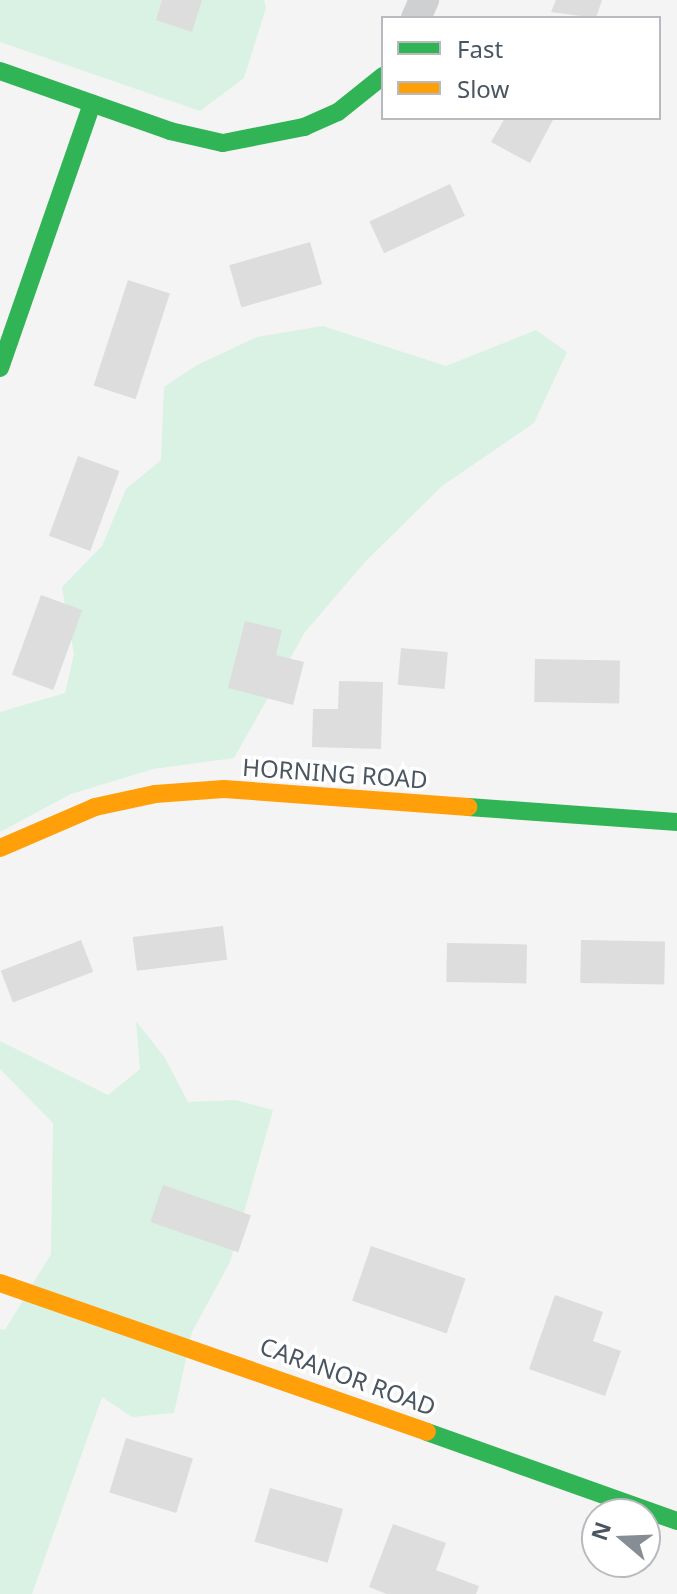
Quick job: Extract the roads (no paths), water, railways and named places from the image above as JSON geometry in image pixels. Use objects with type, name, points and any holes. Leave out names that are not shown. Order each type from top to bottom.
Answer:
[{"type":"street","points":[[0,71],[92,104],[223,143],[304,127],[338,112],[381,78]]},
{"type":"street","points":[[0,368],[92,104]]},
{"type":"street","name":"HORNING ROAD","points":[[0,848],[95,807],[155,794],[224,789],[677,822]]},
{"type":"street","name":"CARANOR ROAD","points":[[0,1283],[116,1320],[677,1521]]}]
